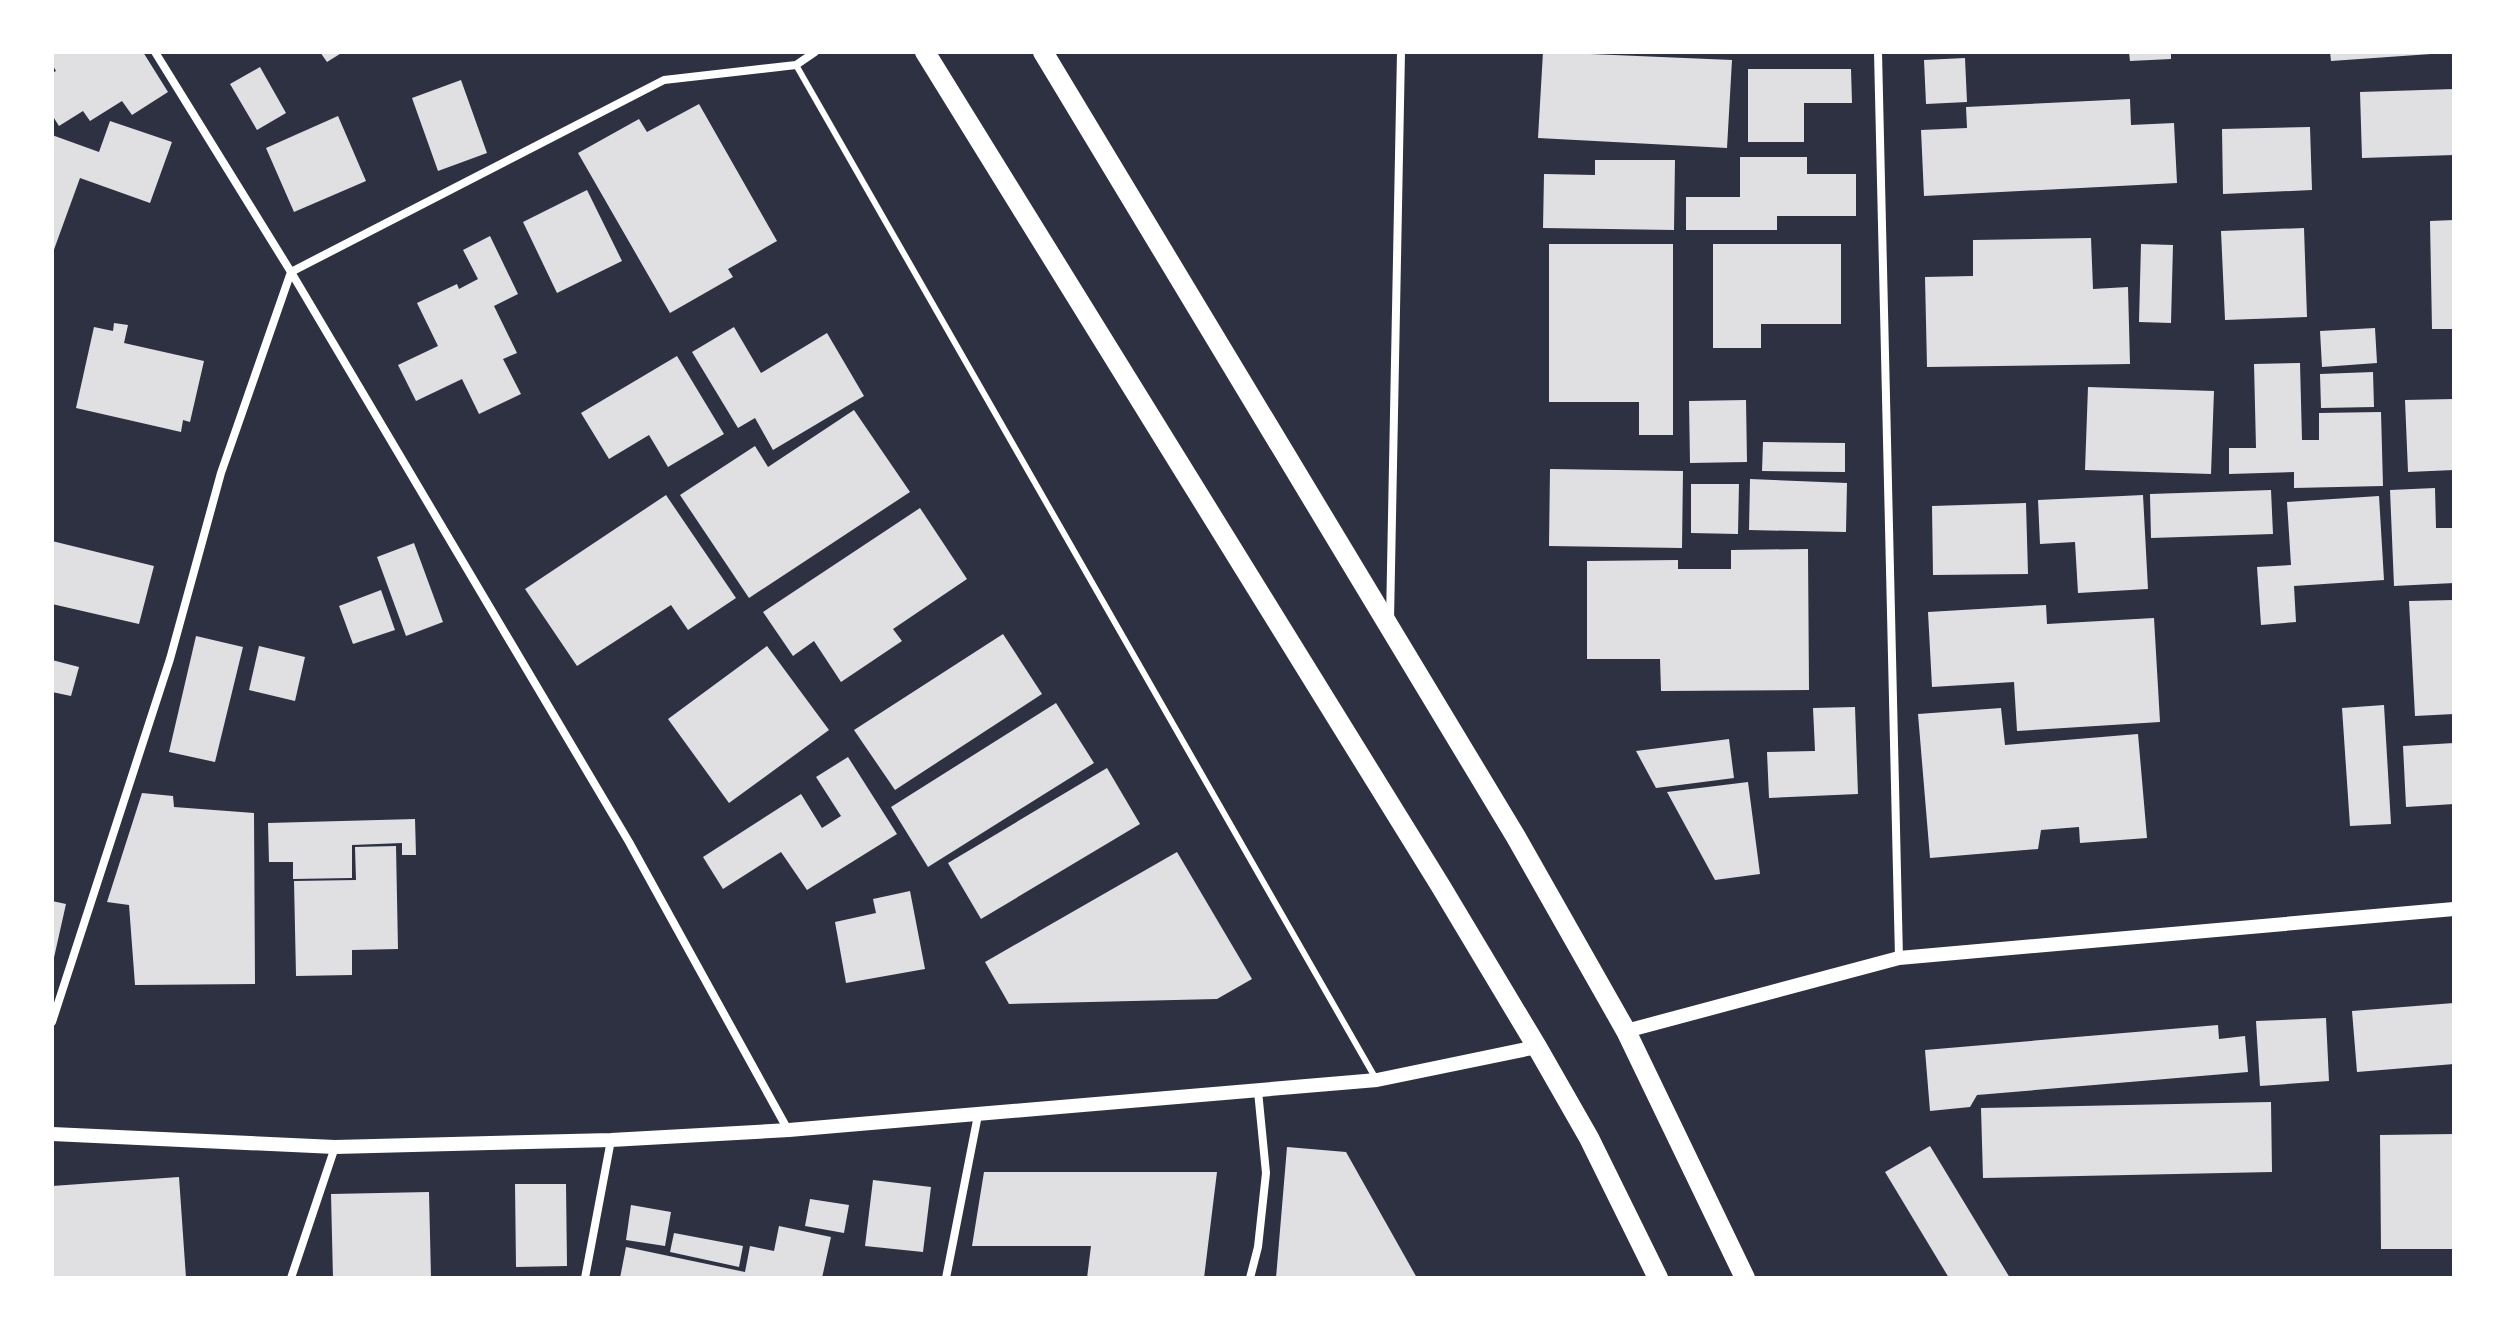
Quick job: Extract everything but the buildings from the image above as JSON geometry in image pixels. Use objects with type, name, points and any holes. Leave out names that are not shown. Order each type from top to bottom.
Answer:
[{"type":"main road","points":[[925,52],[1537,1047],[1589,1138],[1658,1278]]},
{"type":"main road","points":[[1043,52],[1516,837],[1626,1031],[1745,1278]]},
{"type":"street","points":[[155,52],[291,272],[629,842],[789,1130]]},
{"type":"street","points":[[52,1022],[170,659],[221,473],[291,272],[664,80],[796,65],[815,52]]},
{"type":"street","points":[[1390,629],[1401,52]]},
{"type":"street","points":[[1878,52],[1899,958]]},
{"type":"street","points":[[1626,1031],[1899,958],[2454,909]]},
{"type":"street","points":[[52,1134],[335,1147],[611,1140],[789,1130],[1377,1080],[1537,1047]]},
{"type":"street","points":[[1250,1278],[1258,1247],[1266,1173],[1258,1091]]},
{"type":"street","points":[[946,1278],[978,1115]]},
{"type":"street","points":[[585,1278],[611,1140]]},
{"type":"street","points":[[291,1278],[335,1147]]},
{"type":"lane","points":[[796,65],[1377,1080]]}]
